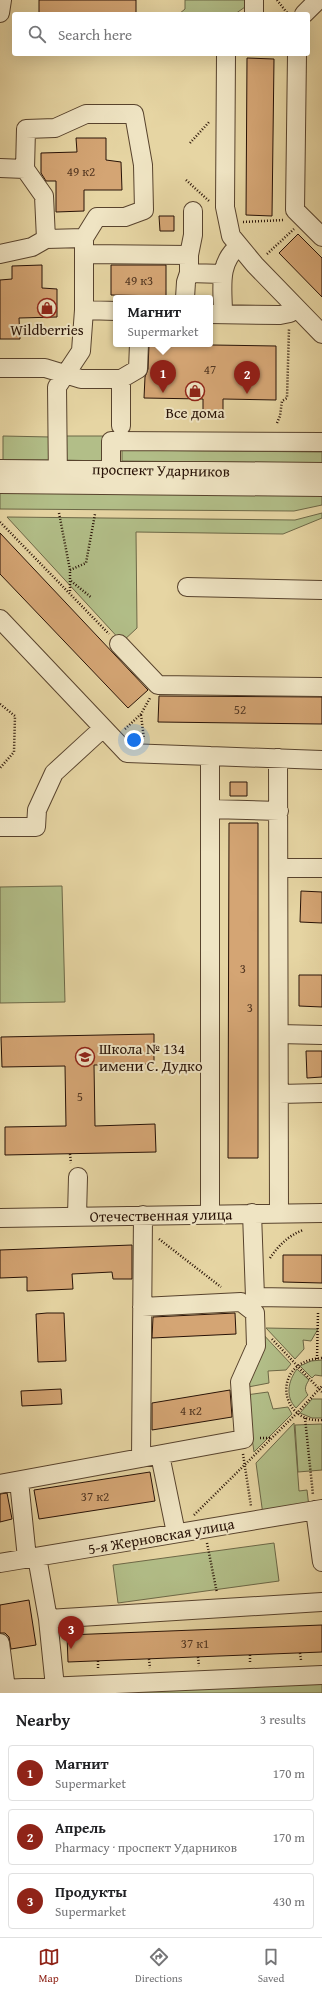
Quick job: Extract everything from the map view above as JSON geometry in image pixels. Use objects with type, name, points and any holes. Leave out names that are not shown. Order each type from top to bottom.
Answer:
[{"type":"street","points":[[0,13],[2,0]]},
{"type":"street","points":[[254,0],[254,12]]},
{"type":"street","points":[[306,12],[318,0]]},
{"type":"street","points":[[226,56],[225,207],[232,236],[293,310],[322,334]]},
{"type":"street","points":[[297,56],[295,210],[301,222],[322,237]]},
{"type":"street","points":[[46,239],[44,196],[25,169],[26,129],[55,128],[86,114],[134,114],[143,165],[144,210],[125,217],[97,217],[84,246],[84,310],[81,351],[57,387],[58,477]]},
{"type":"street","points":[[0,168],[25,169]]},
{"type":"street","points":[[185,295],[186,282],[189,273],[189,255],[193,235],[192,211]]},
{"type":"street","points":[[0,254],[32,247],[46,239],[84,246],[189,255]]},
{"type":"street","points":[[239,246],[225,261],[217,314],[280,315],[293,310]]},
{"type":"street","points":[[189,273],[223,274]]},
{"type":"street","points":[[84,310],[113,311]]},
{"type":"street","points":[[0,368],[46,368],[81,379],[121,379],[138,370],[139,347]]},
{"type":"street","points":[[121,379],[121,426]]},
{"type":"street","points":[[111,477],[110,441],[322,442]]},
{"type":"street","name":"проспект Ударников","points":[[0,469],[58,477]]},
{"type":"street","name":"проспект Ударников","points":[[0,484],[58,477],[322,472]]},
{"type":"street","name":"проспект Ударников","points":[[111,477],[322,487]]},
{"type":"street","points":[[187,587],[322,590]]},
{"type":"street","points":[[0,619],[127,753],[322,760]]},
{"type":"street","points":[[119,644],[158,685],[322,687]]},
{"type":"street","points":[[0,827],[36,827],[37,810],[54,773],[109,734]]},
{"type":"street","points":[[210,756],[210,1214]]},
{"type":"street","points":[[278,758],[279,1213]]},
{"type":"street","points":[[210,809],[278,811]]},
{"type":"street","points":[[278,868],[322,868]]},
{"type":"street","points":[[278,1034],[322,1035]]},
{"type":"street","points":[[279,1094],[322,1093]]},
{"type":"street","points":[[74,1171],[77,1216]]},
{"type":"street","name":"Отечественная улица","points":[[0,1218],[77,1216],[143,1221],[210,1214],[322,1212]]},
{"type":"street","points":[[252,1214],[255,1297],[320,1298]]},
{"type":"street","points":[[141,1458],[143,1221]]},
{"type":"street","points":[[0,1484],[244,1439],[240,1382],[256,1346],[255,1313],[241,1302],[142,1307]]},
{"type":"street","points":[[160,1455],[176,1533]]},
{"type":"street","points":[[19,1480],[32,1558],[48,1618],[55,1687]]},
{"type":"street","points":[[319,1509],[322,1562]]},
{"type":"street","name":"5-я Жерновская улица","points":[[0,1563],[319,1509]]},
{"type":"street","points":[[48,1618],[322,1602]]},
{"type":"street","points":[[0,1643],[3,1689],[322,1675]]},
{"type":"path","points":[[278,0],[287,12]]},
{"type":"path","points":[[190,144],[226,105]]},
{"type":"path","points":[[186,180],[211,203]]},
{"type":"path","points":[[228,222],[301,222]]},
{"type":"path","points":[[270,252],[301,222]]},
{"type":"path","points":[[277,422],[280,416],[282,401],[287,398],[293,310]]},
{"type":"path","points":[[59,513],[70,570],[70,593]]},
{"type":"path","points":[[70,570],[86,563],[95,514]]},
{"type":"path","points":[[0,522],[119,644]]},
{"type":"path","points":[[70,580],[92,598]]},
{"type":"path","points":[[109,734],[141,714],[158,685]]},
{"type":"path","points":[[0,704],[15,716],[14,752],[0,768]]},
{"type":"path","points":[[141,714],[146,753]]},
{"type":"path","points":[[70,1154],[74,1171]]},
{"type":"path","points":[[143,1221],[241,1302]]},
{"type":"path","points":[[254,1277],[279,1246],[292,1234],[306,1229]]},
{"type":"path","points":[[318,1358],[320,1298]]},
{"type":"path","points":[[270,1337],[322,1392]]},
{"type":"path","points":[[322,1358],[309,1359],[297,1366],[289,1376],[286,1388],[289,1402],[297,1413],[305,1418],[322,1420]]},
{"type":"path","points":[[176,1533],[297,1413],[322,1386]]},
{"type":"path","points":[[305,1418],[319,1509]]},
{"type":"path","points":[[244,1464],[253,1520]]},
{"type":"path","points":[[204,1529],[220,1608]]},
{"type":"path","points":[[300,1653],[301,1662]]},
{"type":"path","points":[[250,1655],[250,1665]]},
{"type":"path","points":[[198,1657],[199,1667]]},
{"type":"path","points":[[149,1658],[150,1669]]},
{"type":"path","points":[[98,1661],[98,1671]]},
{"type":"green space","points":[[185,0],[248,0],[245,7],[238,12],[181,12],[185,9]]},
{"type":"green space","points":[[3,436],[51,437],[51,460],[3,460]]},
{"type":"green space","points":[[64,436],[103,436],[102,461],[64,460]]},
{"type":"green space","points":[[122,450],[322,452],[322,463],[122,461]]},
{"type":"green space","points":[[0,490],[322,493],[322,505],[294,511],[0,509]]},
{"type":"green space","points":[[322,513],[322,518],[283,534],[136,532],[137,628],[122,642],[7,517],[295,520]]},
{"type":"green space","points":[[62,886],[65,1002],[0,1003],[0,887]]},
{"type":"green space","points":[[266,1328],[318,1329],[311,1341],[303,1340],[304,1349],[295,1359]]},
{"type":"green space","points":[[260,1331],[291,1364],[286,1370],[268,1371],[269,1383],[243,1388]]},
{"type":"green space","points":[[322,1360],[322,1376],[315,1375],[312,1378],[300,1366],[311,1361]]},
{"type":"green space","points":[[297,1369],[309,1380],[306,1388],[308,1395],[296,1408],[290,1399],[289,1389]]},
{"type":"green space","points":[[268,1392],[273,1409],[288,1407],[292,1414],[254,1452],[246,1395]]},
{"type":"green space","points":[[312,1399],[322,1399],[322,1418],[312,1418],[300,1413]]},
{"type":"green space","points":[[294,1423],[299,1491],[307,1490],[309,1507],[263,1515],[256,1463]]},
{"type":"green space","points":[[322,1424],[322,1470],[298,1472],[295,1425]]},
{"type":"green space","points":[[274,1543],[279,1581],[118,1603],[113,1565]]},
{"type":"green space","points":[[322,1684],[322,1693],[100,1693]]},
{"type":"building","points":[[39,0],[136,0],[136,12],[39,12]]},
{"type":"building","points":[[247,58],[274,59],[272,216],[246,215]]},
{"type":"building","points":[[76,138],[106,138],[106,160],[121,162],[122,190],[84,190],[84,211],[56,212],[56,181],[46,181],[41,173],[41,153],[77,152]]},
{"type":"building","points":[[159,216],[174,216],[174,231],[160,231]]},
{"type":"building","points":[[298,234],[322,258],[322,297],[279,253]]},
{"type":"building","points":[[42,265],[42,288],[57,289],[57,317],[19,318],[20,339],[0,339],[0,280],[12,279],[12,266]]},
{"type":"building","points":[[111,265],[166,265],[166,295],[111,295]]},
{"type":"building","points":[[213,345],[276,346],[276,400],[223,399],[223,414],[203,414],[203,399],[144,398],[145,377],[148,369],[149,347],[213,347]]},
{"type":"building","points":[[0,533],[148,690],[128,708],[0,574]]},
{"type":"building","points":[[159,696],[322,697],[322,724],[158,722]]},
{"type":"building","points":[[230,782],[247,782],[247,796],[230,796]]},
{"type":"building","points":[[229,823],[258,823],[258,1158],[228,1158]]},
{"type":"building","points":[[301,891],[322,892],[322,923],[300,922]]},
{"type":"building","points":[[299,975],[322,975],[322,1007],[299,1006]]},
{"type":"building","points":[[154,1034],[154,1064],[94,1065],[95,1126],[155,1124],[156,1152],[5,1155],[5,1127],[66,1126],[65,1066],[2,1067],[1,1037]]},
{"type":"building","points":[[306,1051],[322,1051],[322,1077],[307,1078]]},
{"type":"building","points":[[132,1245],[132,1279],[113,1279],[112,1272],[72,1274],[73,1289],[27,1291],[27,1277],[0,1278],[0,1250]]},
{"type":"building","points":[[283,1255],[322,1255],[322,1283],[283,1282]]},
{"type":"building","points":[[64,1313],[66,1361],[38,1362],[36,1314]]},
{"type":"building","points":[[235,1313],[236,1334],[152,1338],[153,1317]]},
{"type":"building","points":[[61,1389],[62,1404],[22,1406],[21,1391]]},
{"type":"building","points":[[230,1390],[232,1417],[152,1430],[152,1403]]},
{"type":"building","points":[[150,1472],[155,1501],[39,1519],[34,1490]]},
{"type":"building","points":[[7,1493],[12,1519],[0,1522],[0,1494]]},
{"type":"building","points":[[29,1600],[36,1645],[11,1649],[9,1637],[5,1633],[0,1633],[0,1605]]},
{"type":"building","points":[[322,1625],[322,1652],[68,1662],[67,1635]]},
{"type":"place","name":"Wildberries","points":[[47,308]]},
{"type":"place","name":"Все дома","points":[[195,391]]},
{"type":"place","name":"Магнит","points":[[163,393]]},
{"type":"place","name":"Апрель","points":[[247,394]]},
{"type":"place","name":"Школа № 134 имени С. Дудко","points":[[85,1057]]},
{"type":"place","name":"Продукты","points":[[71,1649]]}]
